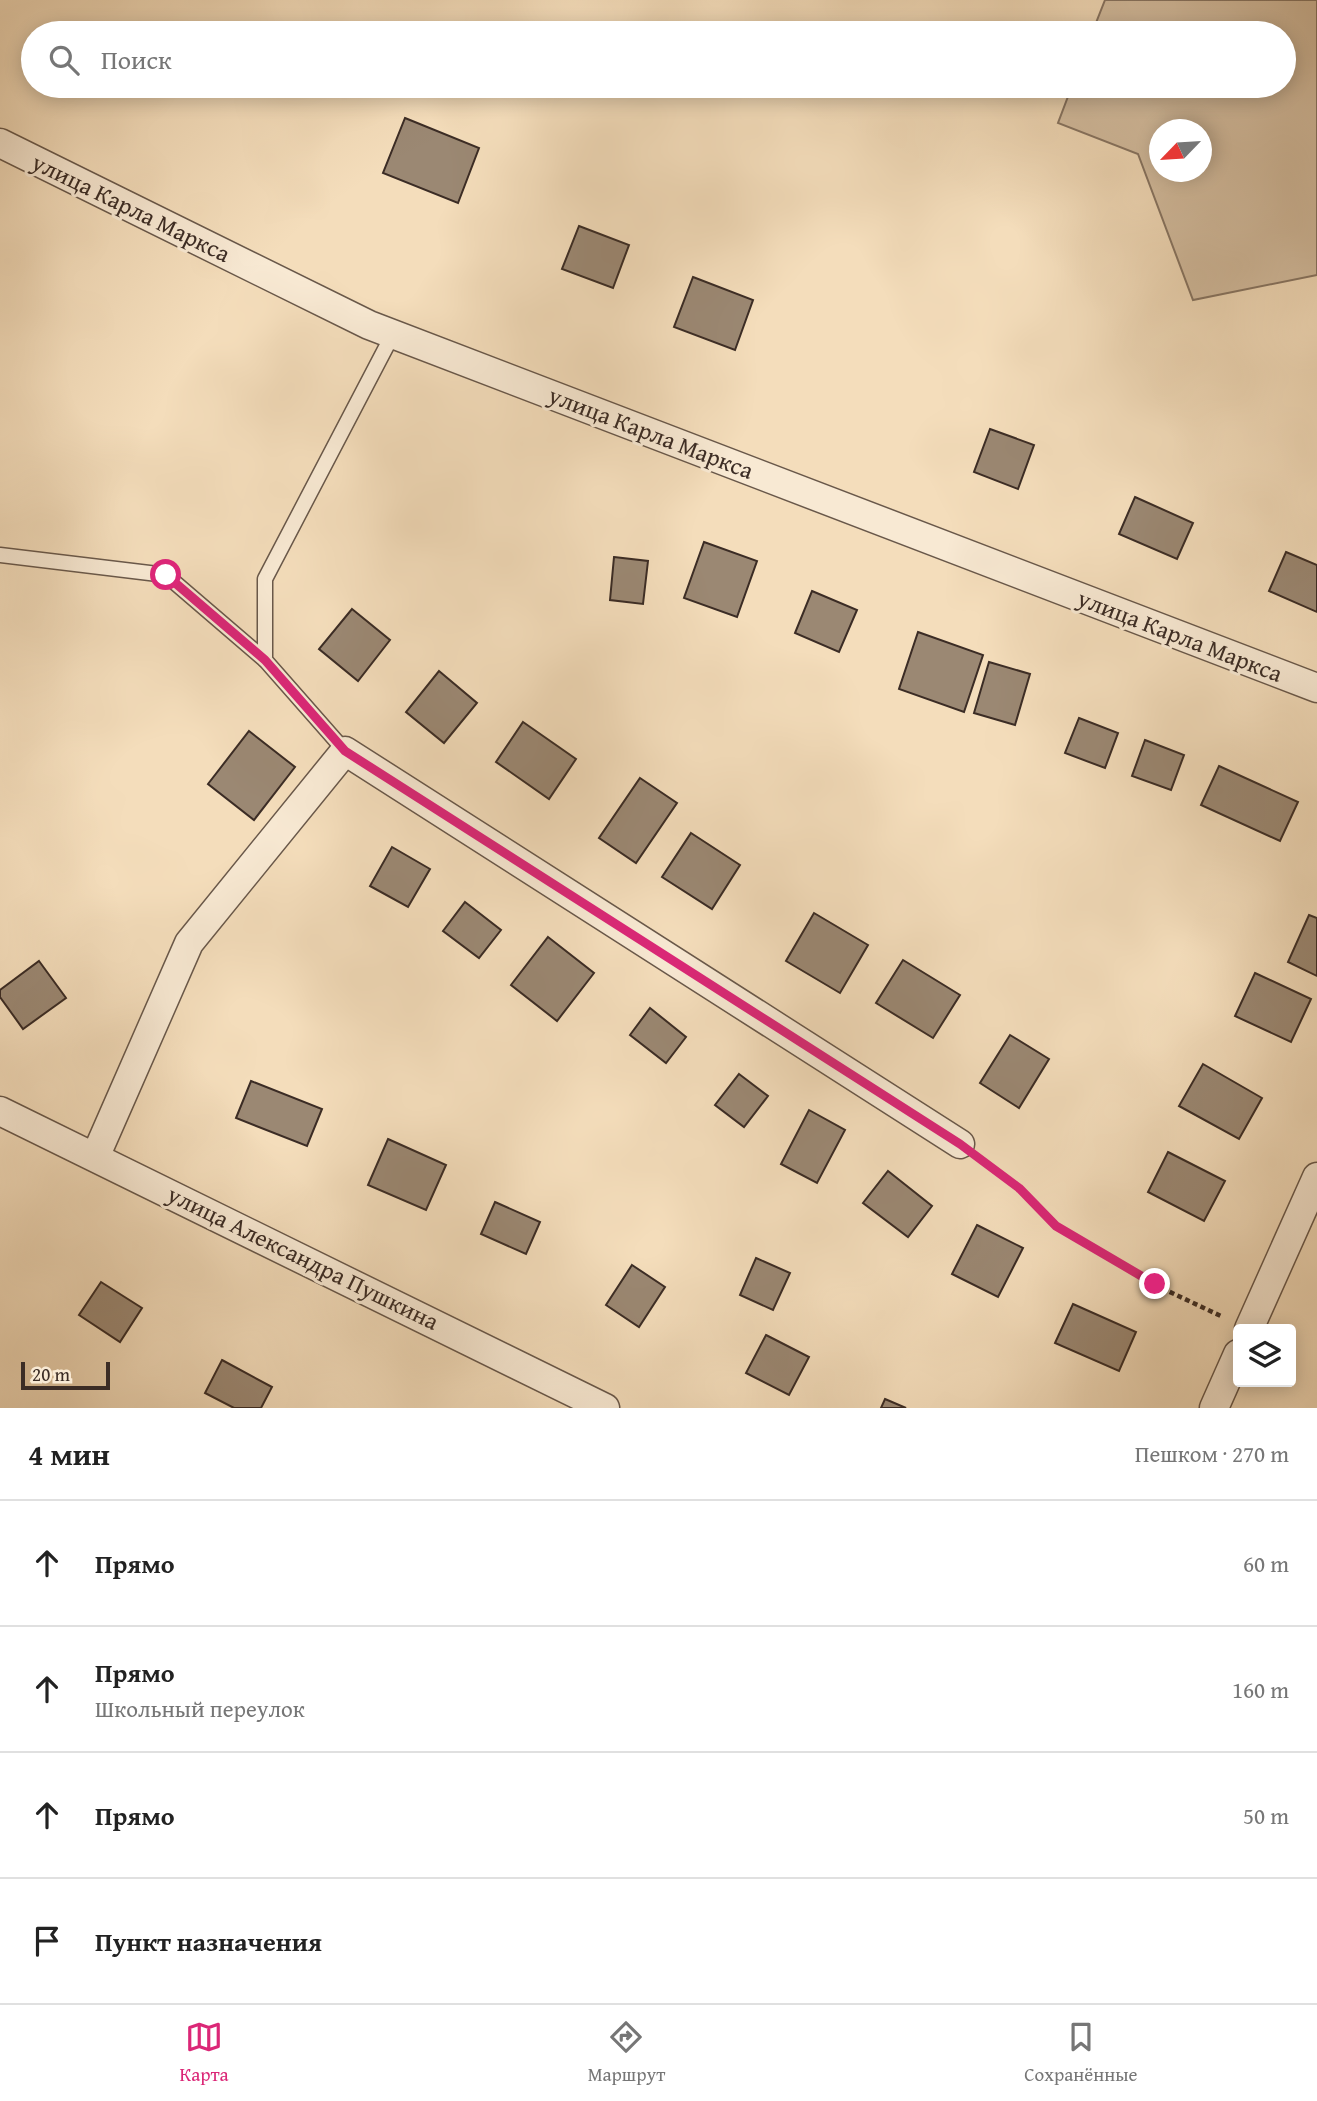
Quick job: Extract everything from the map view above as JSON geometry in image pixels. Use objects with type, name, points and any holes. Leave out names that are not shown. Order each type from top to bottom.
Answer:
[{"type":"street","name":"улица Карла Маркса","points":[[0,143],[369,325],[1317,688]]},
{"type":"street","points":[[96,1155],[189,943],[345,751],[960,1144]]},
{"type":"street","name":"улица Александра Пушкина","points":[[0,1111],[96,1155],[605,1408]]},
{"type":"street","points":[[1251,1324],[1317,1177]]},
{"type":"street","points":[[1214,1408],[1233,1365]]},
{"type":"lane","points":[[265,660],[265,579],[393,334]]},
{"type":"lane","points":[[0,555],[166,575],[265,660],[345,751]]},
{"type":"path","points":[[960,1144],[1019,1188],[1056,1226],[1155,1284],[1239,1324]]},
{"type":"shaded area","points":[[1105,0],[1317,0],[1317,275],[1193,300],[1138,154],[1058,123],[1067,98],[1296,98],[1296,21],[1097,21]]},
{"type":"building","points":[[405,118],[479,148],[458,203],[383,173]]},
{"type":"building","points":[[579,226],[629,245],[613,288],[562,269]]},
{"type":"building","points":[[693,277],[753,300],[735,350],[674,327]]},
{"type":"building","points":[[990,429],[1034,445],[1018,489],[974,472]]},
{"type":"building","points":[[1135,497],[1193,523],[1177,559],[1119,534]]},
{"type":"building","points":[[704,542],[757,561],[737,617],[684,598]]},
{"type":"building","points":[[1286,552],[1317,565],[1317,612],[1269,591]]},
{"type":"building","points":[[614,557],[648,561],[643,604],[610,600]]},
{"type":"building","points":[[812,591],[857,610],[839,652],[795,633]]},
{"type":"building","points":[[352,609],[390,640],[358,681],[319,649]]},
{"type":"building","points":[[918,632],[983,655],[964,712],[899,689]]},
{"type":"building","points":[[989,662],[1030,674],[1015,725],[974,713]]},
{"type":"building","points":[[439,671],[477,703],[444,743],[406,712]]},
{"type":"building","points":[[1079,718],[1118,733],[1105,768],[1065,753]]},
{"type":"building","points":[[523,722],[576,759],[549,799],[496,762]]},
{"type":"building","points":[[249,731],[295,767],[254,820],[208,784]]},
{"type":"building","points":[[1145,740],[1184,755],[1171,790],[1132,776]]},
{"type":"building","points":[[1219,766],[1298,802],[1280,841],[1201,805]]},
{"type":"building","points":[[640,778],[677,803],[636,863],[599,838]]},
{"type":"building","points":[[691,833],[740,865],[712,909],[662,877]]},
{"type":"building","points":[[392,847],[430,869],[408,907],[370,886]]},
{"type":"building","points":[[465,902],[501,930],[479,958],[443,931]]},
{"type":"building","points":[[814,913],[868,945],[840,993],[786,961]]},
{"type":"building","points":[[1309,915],[1317,918],[1317,976],[1288,962]]},
{"type":"building","points":[[548,937],[594,973],[557,1021],[511,985]]},
{"type":"building","points":[[903,960],[960,995],[933,1038],[876,1003]]},
{"type":"building","points":[[39,961],[66,998],[23,1029],[0,997],[0,990]]},
{"type":"building","points":[[1255,973],[1311,999],[1291,1042],[1235,1016]]},
{"type":"building","points":[[650,1008],[686,1037],[666,1063],[630,1035]]},
{"type":"building","points":[[1010,1035],[1049,1059],[1019,1108],[980,1083]]},
{"type":"building","points":[[1203,1064],[1262,1098],[1239,1139],[1179,1106]]},
{"type":"building","points":[[739,1074],[768,1096],[744,1127],[715,1105]]},
{"type":"building","points":[[251,1081],[322,1109],[307,1146],[236,1118]]},
{"type":"building","points":[[809,1110],[845,1130],[817,1183],[781,1164]]},
{"type":"building","points":[[388,1139],[446,1165],[426,1210],[368,1185]]},
{"type":"building","points":[[1168,1152],[1225,1181],[1204,1221],[1148,1192]]},
{"type":"building","points":[[888,1171],[932,1206],[908,1237],[863,1203]]},
{"type":"building","points":[[495,1202],[540,1222],[526,1254],[481,1234]]},
{"type":"building","points":[[977,1225],[1023,1248],[998,1297],[952,1274]]},
{"type":"building","points":[[756,1258],[790,1273],[773,1310],[740,1295]]},
{"type":"building","points":[[632,1265],[665,1287],[639,1327],[606,1305]]},
{"type":"building","points":[[101,1282],[142,1308],[120,1342],[79,1315]]},
{"type":"building","points":[[1073,1304],[1136,1332],[1119,1371],[1055,1343]]},
{"type":"building","points":[[766,1335],[809,1357],[789,1395],[746,1373]]},
{"type":"building","points":[[222,1360],[272,1387],[261,1408],[234,1408],[205,1393]]},
{"type":"building","points":[[885,1399],[906,1408],[881,1408]]},
{"type":"route","points":[[166,575],[265,660],[345,751],[960,1144],[1019,1188],[1056,1226],[1155,1284]]}]
